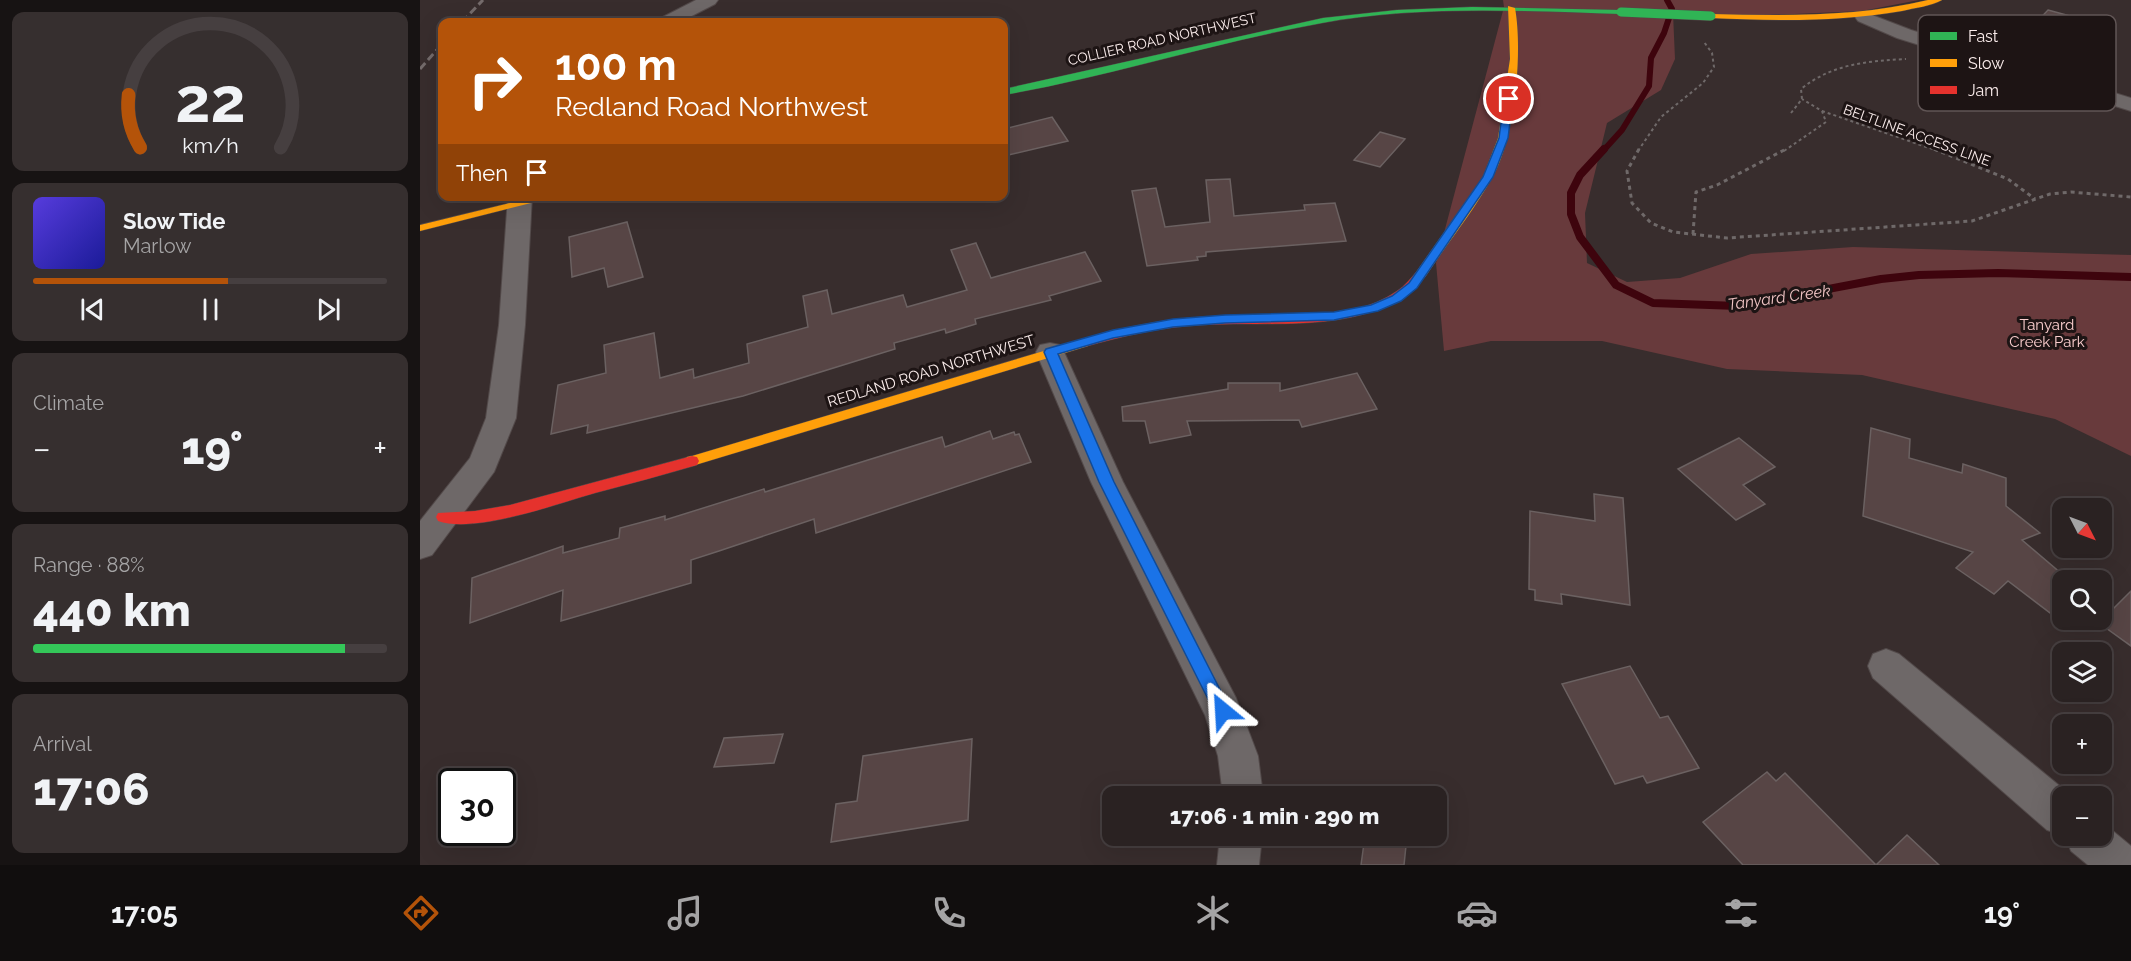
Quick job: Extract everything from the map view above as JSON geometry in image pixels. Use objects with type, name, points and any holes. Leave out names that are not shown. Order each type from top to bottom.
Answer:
[{"type":"street","points":[[675,18],[709,0]]},
{"type":"street","name":"COLLIER ROAD NORTHWEST","points":[[1008,91],[1323,20],[1401,10],[1510,8],[1801,20],[1864,17],[1908,10],[1938,0]]},
{"type":"street","name":"REDLAND ROAD NORTHWEST","points":[[443,517],[475,517],[544,502],[735,449],[1113,334],[1173,323],[1334,316],[1374,309],[1396,298],[1413,285],[1488,177],[1503,138],[1514,59],[1514,25],[1510,8]]},
{"type":"street","points":[[1864,17],[1918,38]]},
{"type":"street","points":[[2116,100],[2131,105]]},
{"type":"street","points":[[420,228],[516,201]]},
{"type":"street","points":[[420,545],[483,464],[501,418],[512,326],[520,201]]},
{"type":"street","points":[[1050,352],[1107,482],[1223,711],[1238,756],[1242,786]]},
{"type":"street","points":[[1886,666],[2052,807]]},
{"type":"street","points":[[1238,865],[1240,846]]},
{"type":"street","points":[[2098,846],[2121,865]]},
{"type":"path","points":[[1701,38],[1712,53],[1714,68],[1703,83],[1661,117],[1642,141],[1627,171],[1632,203],[1646,218],[1667,230],[1738,237],[1972,221],[2035,199],[2071,192],[2131,197]]},
{"type":"path","points":[[1791,113],[1802,99],[1801,89],[1812,78],[1827,70],[1867,62],[1910,59]]},
{"type":"path","name":"BELTLINE ACCESS LINE","points":[[1802,99],[1822,111],[1959,158],[2008,179],[2035,199]]},
{"type":"path","name":"BELTLINE ACCESS LINE","points":[[1693,234],[1696,192],[1744,172],[1815,131],[1826,122],[1822,111]]},
{"type":"green space","name":"Tanyard Creek Park","points":[[1503,0],[1919,0],[1862,11],[1748,16],[1673,13],[1675,59],[1661,90],[1607,123],[1585,213],[1587,263],[1627,282],[1680,278],[1751,254],[1853,247],[2131,255],[2131,456],[2055,419],[1862,375],[1727,369],[1602,341],[1491,341],[1444,351],[1436,263],[1504,7]]},
{"type":"building","points":[[2048,10],[2066,15],[2043,15]]},
{"type":"building","points":[[1052,117],[1068,141],[1008,155],[1008,128]]},
{"type":"building","points":[[1380,132],[1405,139],[1380,167],[1354,160]]},
{"type":"building","points":[[1230,179],[1234,216],[1305,210],[1304,205],[1335,203],[1346,241],[1206,252],[1206,256],[1197,257],[1198,260],[1147,266],[1132,191],[1156,188],[1165,227],[1210,222],[1206,180]]},
{"type":"building","points":[[627,222],[643,277],[608,287],[604,268],[572,277],[569,237]]},
{"type":"building","points":[[976,243],[991,278],[1085,252],[1101,281],[1049,296],[1051,300],[975,319],[976,324],[946,333],[945,329],[894,343],[895,349],[743,396],[587,433],[588,425],[551,434],[558,385],[606,373],[604,345],[654,333],[660,378],[693,369],[694,378],[749,363],[747,344],[808,327],[803,296],[827,290],[832,314],[903,295],[907,307],[967,290],[951,250]]},
{"type":"building","points":[[1357,373],[1377,409],[1302,427],[1299,420],[1187,421],[1191,435],[1150,443],[1145,421],[1123,421],[1122,407],[1228,389],[1228,383],[1280,383],[1280,391]]},
{"type":"building","points":[[1871,428],[1910,439],[1909,458],[1962,473],[1963,464],[2006,478],[2006,506],[2040,533],[2022,540],[2057,570],[2052,570],[2052,614],[2008,581],[1994,594],[1956,568],[1973,552],[1863,516]]},
{"type":"building","points":[[990,431],[993,439],[1014,432],[1015,435],[1019,434],[1031,462],[816,533],[814,519],[691,560],[691,583],[561,621],[563,590],[470,623],[472,578],[563,546],[563,553],[619,538],[620,528],[665,516],[665,520],[764,489],[765,492],[942,437],[945,447]]},
{"type":"building","points":[[1739,438],[1775,467],[1743,485],[1765,504],[1736,520],[1678,469]]},
{"type":"building","points":[[1594,494],[1623,498],[1630,605],[1561,594],[1562,604],[1535,600],[1535,590],[1529,589],[1530,511],[1595,521]]},
{"type":"building","points":[[2131,591],[2131,646],[2109,630],[2112,630],[2112,610]]},
{"type":"building","points":[[1630,666],[1660,718],[1668,716],[1699,768],[1647,783],[1643,776],[1615,784],[1562,684]]},
{"type":"building","points":[[783,734],[774,763],[714,767],[724,738]]},
{"type":"building","points":[[972,739],[968,820],[831,842],[836,804],[857,801],[863,756]]},
{"type":"building","points":[[1767,772],[1776,781],[1785,773],[1876,865],[1743,865],[1703,822]]},
{"type":"building","points":[[1907,835],[1939,865],[1876,865]]},
{"type":"building","points":[[1364,846],[1406,846],[1404,865],[1361,865]]},
{"type":"waterway","name":"Tanyard Creek","points":[[1603,151],[1622,130],[1649,86],[1651,58],[1664,33],[1672,9],[1667,0]]},
{"type":"waterway","name":"Tanyard Creek","points":[[1604,149],[1580,175],[1571,193],[1571,214],[1580,237],[1616,285],[1653,303],[1738,306],[1881,279],[1919,275],[1998,273],[2131,277]]},
{"type":"railway","points":[[466,18],[483,0]]},
{"type":"railway","points":[[420,69],[438,49]]},
{"type":"traffic: fast","points":[[1008,91],[1323,20],[1360,15],[1472,9],[1621,12]]},
{"type":"traffic: fast","points":[[1621,12],[1711,16]]},
{"type":"traffic: slow","points":[[1711,16],[1826,17],[1882,12],[1938,0]]},
{"type":"traffic: slow","points":[[1421,274],[1488,177],[1503,138],[1514,59],[1514,25],[1511,8]]},
{"type":"traffic: slow","points":[[420,228],[533,201]]},
{"type":"traffic: slow","points":[[692,461],[1084,343]]},
{"type":"traffic: jam","points":[[1084,343],[1127,332],[1185,322],[1319,318],[1349,314],[1378,306],[1402,293],[1421,274]]},
{"type":"traffic: jam","points":[[443,517],[475,517],[510,511],[692,461]]},
{"type":"route","points":[[1223,711],[1107,482],[1050,352],[1113,334],[1173,323],[1334,316],[1374,309],[1396,298],[1413,285],[1450,235],[1488,177],[1503,138],[1509,99]]}]
